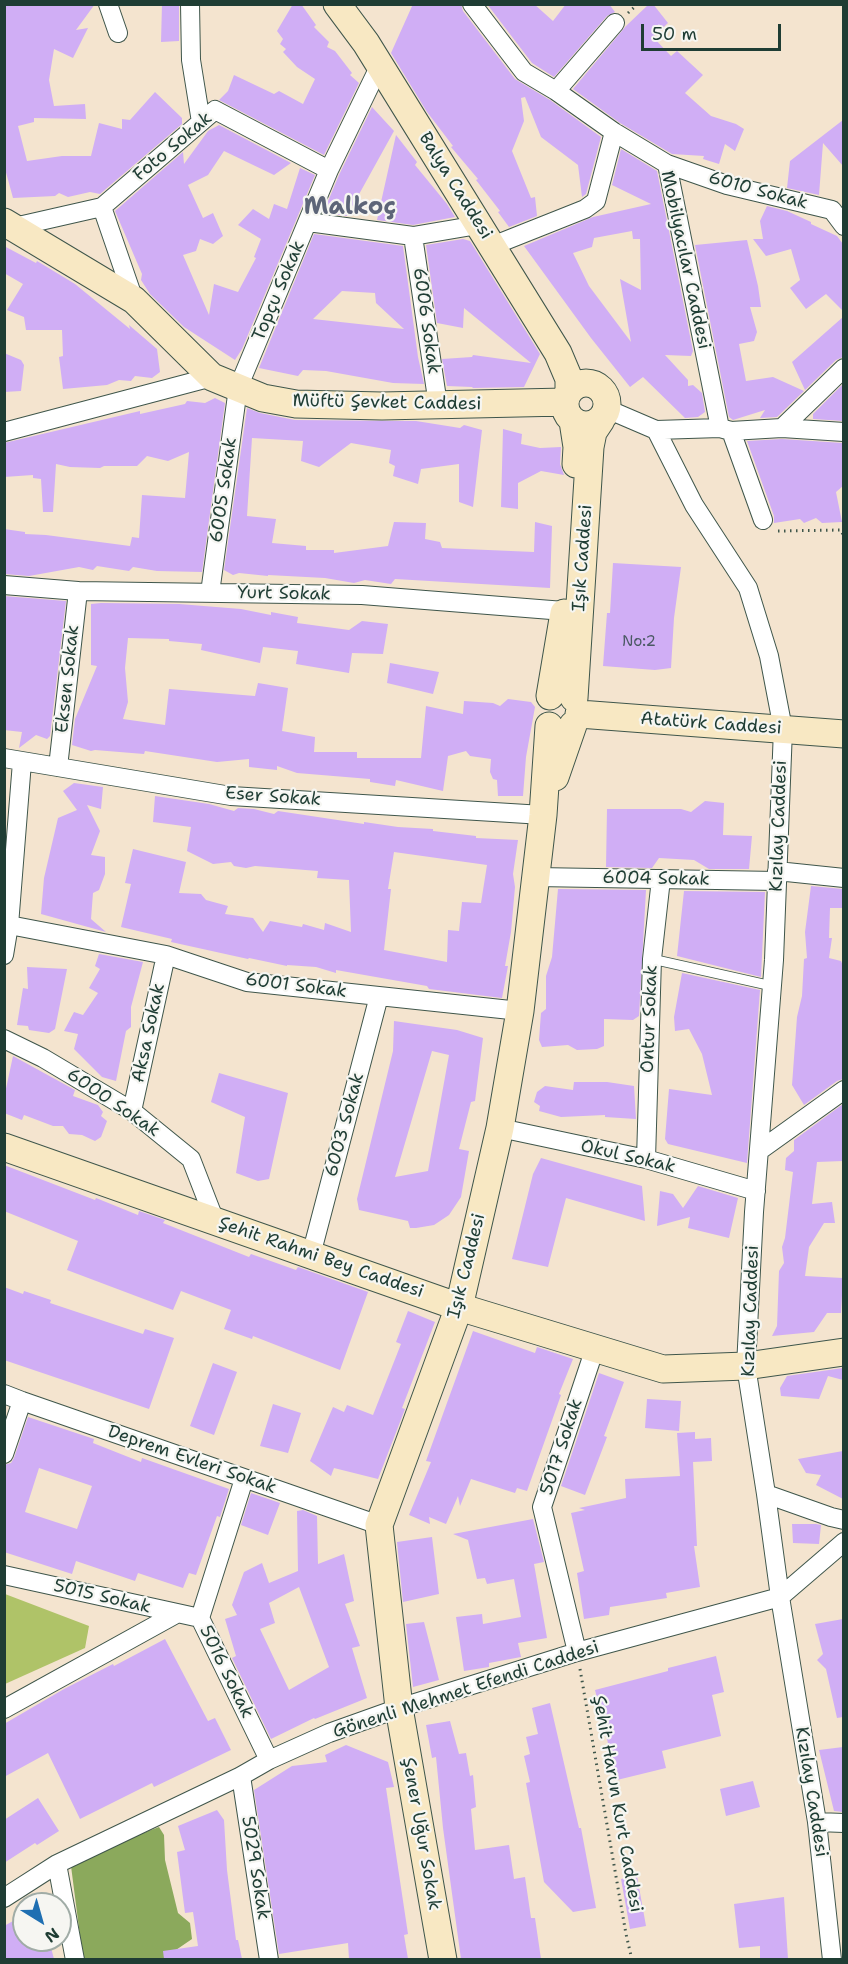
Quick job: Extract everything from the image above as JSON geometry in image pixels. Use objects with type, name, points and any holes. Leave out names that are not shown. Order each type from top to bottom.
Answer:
[{"type":"main road","name":"Balya Caddesi","points":[[337,4],[373,54],[544,329],[566,369],[569,405]]},
{"type":"main road","name":"Balya Caddesi","points":[[357,4],[373,54]]},
{"type":"main road","points":[[9,225],[134,300],[212,377]]},
{"type":"main road","name":"Balya Caddesi","points":[[544,329],[602,405]]},
{"type":"main road","name":"Müftü Şevket Caddesi","points":[[212,377],[263,398],[296,404],[569,405]]},
{"type":"main road","name":"Müftü Şevket Caddesi","points":[[585,383],[602,405],[590,426],[579,424],[569,405],[579,385],[585,383]]},
{"type":"main road","name":"Işık Caddesi","points":[[565,712],[564,611],[578,447],[569,405]]},
{"type":"main road","name":"Işık Caddesi","points":[[399,1708],[379,1525],[459,1307],[500,1128],[520,1011],[543,815],[565,712],[590,447],[602,405]]},
{"type":"main road","name":"Atatürk Caddesi","points":[[565,712],[843,734]]},
{"type":"main road","name":"Şehit Rahmi Bey Caddesi","points":[[4,1147],[459,1307],[663,1369],[746,1366],[843,1352]]},
{"type":"main road","name":"Şener Uğur Sokak","points":[[399,1708],[443,1959]]},
{"type":"street","points":[[108,4],[118,33]]},
{"type":"street","points":[[190,4],[191,60],[201,122]]},
{"type":"street","name":"Mobilyacılar Caddesi","points":[[472,4],[525,72],[614,132],[667,164],[726,429],[763,520]]},
{"type":"street","points":[[556,91],[615,22]]},
{"type":"street","name":"Topçu Sokak","points":[[238,388],[308,222],[373,54]]},
{"type":"street","name":"Foto Sokak","points":[[9,225],[102,207],[215,110],[329,170]]},
{"type":"street","points":[[308,222],[413,236],[485,235],[585,209],[596,201],[614,132]]},
{"type":"street","name":"6010 Sokak","points":[[667,164],[727,185],[838,206],[843,226]]},
{"type":"street","points":[[102,207],[134,300]]},
{"type":"street","name":"6006 Sokak","points":[[413,236],[438,405]]},
{"type":"street","points":[[782,428],[843,368]]},
{"type":"street","points":[[4,432],[212,377]]},
{"type":"street","name":"6005 Sokak","points":[[210,593],[238,388]]},
{"type":"street","name":"Müftü Şevket Caddesi","points":[[602,405],[656,430],[782,428],[843,432]]},
{"type":"street","name":"Kızılay Caddesi","points":[[656,430],[694,505],[748,588],[769,656],[783,729],[772,986],[756,1191],[746,1366],[816,1822],[832,1959]]},
{"type":"street","name":"Yurt Sokak","points":[[4,585],[78,591],[362,595],[564,611]]},
{"type":"street","name":"Eksen Sokak","points":[[58,767],[78,591]]},
{"type":"street","points":[[4,955],[13,760]]},
{"type":"street","name":"Eser Sokak","points":[[13,760],[231,796],[543,815]]},
{"type":"street","name":"6004 Sokak","points":[[536,877],[843,878]]},
{"type":"street","name":"Ontur Sokak","points":[[646,1159],[652,959],[661,879]]},
{"type":"street","name":"6001 Sokak","points":[[7,925],[166,955],[247,981],[520,1011]]},
{"type":"street","name":"Aksa Sokak","points":[[132,1111],[166,955]]},
{"type":"street","name":"6003 Sokak","points":[[312,1255],[379,996]]},
{"type":"street","name":"6000 Sokak","points":[[4,1038],[44,1058],[132,1111],[191,1159],[215,1221]]},
{"type":"street","points":[[759,1151],[843,1090]]},
{"type":"street","name":"Okul Sokak","points":[[500,1128],[646,1159],[756,1191]]},
{"type":"street","name":"5017 Sokak","points":[[577,1652],[542,1507],[595,1348]]},
{"type":"street","name":"Deprem Evleri Sokak","points":[[4,1394],[379,1525]]},
{"type":"street","points":[[4,1454],[22,1401]]},
{"type":"street","name":"5016 Sokak","points":[[244,1479],[200,1618],[269,1760]]},
{"type":"street","points":[[766,1494],[843,1520]]},
{"type":"street","points":[[780,1597],[843,1542]]},
{"type":"street","name":"5015 Sokak","points":[[4,1575],[200,1618]]},
{"type":"street","name":"Gönenli Mehmet Efendi Caddesi","points":[[4,1898],[57,1864],[329,1733],[399,1708],[577,1652],[780,1597]]},
{"type":"street","points":[[4,1709],[176,1614]]},
{"type":"street","name":"5029 Sokak","points":[[241,1776],[268,1959]]},
{"type":"street","points":[[816,1822],[843,1823]]},
{"type":"street","points":[[57,1864],[75,1959]]},
{"type":"lane","points":[[652,959],[772,986]]},
{"type":"path","points":[[763,520],[773,531],[841,530],[843,537]]},
{"type":"path","name":"Şehit Harun Kurt Caddesi","points":[[577,1652],[632,1959]]},
{"type":"green space","points":[[5,1594],[89,1626],[85,1648],[5,1684]]},
{"type":"green space","points":[[159,1827],[164,1835],[165,1860],[178,1913],[190,1923],[192,1939],[173,1952],[174,1959],[83,1959],[71,1866],[109,1846]]},
{"type":"building","points":[[4,4],[95,4],[76,30],[88,28],[73,58],[54,49],[49,80],[54,106],[85,104],[86,119],[34,118],[34,122],[18,126],[27,161],[62,156],[91,156],[99,123],[122,129],[122,119],[130,120],[155,92],[182,118],[182,124],[100,194],[90,192],[68,197],[59,193],[55,196],[13,198],[4,165]]},
{"type":"building","points":[[162,4],[179,4],[179,41],[161,42]]},
{"type":"building","points":[[293,4],[301,4],[316,25],[314,27],[329,42],[327,47],[335,51],[352,73],[350,75],[359,83],[324,155],[219,100],[228,91],[234,75],[274,94],[279,91],[303,104],[315,79],[297,67],[283,52],[286,49],[280,44],[283,39],[277,31]]},
{"type":"building","points":[[413,4],[461,4],[463,11],[515,79],[550,100],[601,137],[586,194],[582,197],[578,165],[541,137],[525,97],[521,98],[524,121],[512,151],[531,198],[535,197],[537,216],[509,227],[498,212],[500,211],[476,180],[478,179],[451,147],[453,146],[427,112],[391,53]]},
{"type":"building","points":[[487,4],[534,4],[553,21],[566,4],[609,4],[615,12],[607,16],[554,77],[532,63]]},
{"type":"building","points":[[649,4],[653,4],[668,23],[653,37],[671,56],[677,51],[703,75],[685,93],[711,116],[744,129],[735,151],[725,144],[719,164],[703,159],[704,156],[672,154],[620,123],[573,89],[626,26]]},
{"type":"building","points":[[372,107],[394,131],[347,216],[323,213],[339,175]]},
{"type":"building","points":[[843,120],[843,166],[823,143],[819,195],[787,188],[790,161]]},
{"type":"building","points":[[219,125],[291,163],[274,175],[224,151],[208,175],[188,185],[203,218],[213,213],[223,236],[213,244],[200,239],[196,251],[183,255],[209,315],[214,284],[238,292],[256,258],[254,257],[261,239],[238,225],[253,209],[269,219],[274,204],[287,209],[300,168],[315,175],[242,349],[235,360],[184,327],[150,294],[141,280],[142,274],[115,211],[183,152],[184,164],[208,131]]},
{"type":"building","points":[[396,135],[417,162],[415,165],[455,217],[413,225],[377,220]]},
{"type":"building","points":[[621,149],[657,171],[693,351],[691,356],[665,355],[688,380],[688,386],[693,385],[702,393],[705,412],[698,417],[685,418],[643,377],[630,387],[524,246],[593,217],[651,204],[612,185]],"holes":[[[632,231],[633,239],[640,239],[641,290],[620,279],[631,342],[589,286],[573,253],[592,247],[594,238]]]},
{"type":"building","points":[[767,206],[787,211],[811,222],[837,236],[843,244],[843,311],[826,294],[806,309],[790,288],[800,280],[791,249],[766,256],[753,239],[763,239],[760,221]]},
{"type":"building","points":[[314,234],[403,246],[418,357],[424,384],[393,383],[326,371],[303,370],[298,376],[259,368]],"holes":[[[342,291],[375,293],[376,303],[404,329],[313,319]]]},
{"type":"building","points":[[463,239],[470,241],[540,354],[524,387],[447,386],[442,359],[472,357],[473,355],[531,363],[464,308],[463,328],[437,323],[426,245]]},
{"type":"building","points":[[747,240],[761,307],[750,307],[757,332],[754,341],[739,344],[746,381],[773,377],[804,391],[777,417],[760,418],[765,410],[733,420],[729,417],[695,245]]},
{"type":"building","points":[[4,246],[36,263],[37,261],[75,284],[130,329],[129,325],[157,349],[160,372],[152,378],[135,376],[131,381],[119,380],[107,385],[63,389],[59,357],[63,356],[62,330],[26,330],[24,317],[7,310],[23,284],[4,273]]},
{"type":"building","points":[[843,317],[843,357],[836,360],[805,390],[792,362]]},
{"type":"building","points":[[4,353],[21,360],[24,365],[21,391],[4,392]]},
{"type":"building","points":[[843,384],[843,421],[813,419],[813,414]]},
{"type":"building","points":[[215,398],[225,403],[202,572],[157,571],[133,567],[129,571],[97,566],[93,570],[79,567],[29,576],[4,574],[4,529],[25,532],[25,534],[130,546],[132,537],[139,538],[142,495],[185,498],[189,452],[168,461],[147,456],[137,466],[100,468],[56,464],[53,512],[43,512],[41,479],[33,478],[33,475],[4,477],[4,443],[140,411],[140,414],[185,404],[187,401],[205,403]]},
{"type":"building","points":[[247,408],[295,420],[416,421],[460,428],[464,425],[482,430],[473,507],[459,502],[459,464],[421,469],[418,484],[393,476],[395,466],[389,463],[391,450],[351,443],[319,467],[301,461],[303,441],[252,438],[247,516],[276,519],[272,543],[306,546],[306,550],[334,550],[334,553],[388,546],[394,522],[426,523],[425,539],[440,542],[442,548],[534,552],[535,522],[552,526],[550,588],[395,579],[391,584],[365,580],[354,583],[325,578],[239,573],[233,575],[224,570]]},
{"type":"building","points":[[503,429],[522,434],[521,444],[540,448],[561,447],[560,464],[564,475],[541,471],[518,483],[518,509],[501,507]]},
{"type":"building","points":[[782,439],[843,443],[843,486],[836,492],[842,522],[822,523],[816,518],[804,523],[800,519],[774,523],[774,516],[747,441]]},
{"type":"building","points":[[613,563],[681,567],[674,618],[671,668],[655,670],[603,666],[607,613],[610,613]]},
{"type":"building","points":[[4,596],[66,601],[50,736],[47,739],[36,735],[19,748],[22,732],[4,730]]},
{"type":"building","points":[[91,604],[179,604],[241,609],[271,615],[271,612],[298,617],[297,623],[349,630],[362,621],[388,624],[383,654],[352,653],[349,673],[296,664],[298,651],[263,647],[260,663],[201,650],[202,644],[169,641],[169,639],[128,638],[125,668],[128,702],[123,719],[165,725],[169,689],[255,696],[258,683],[288,688],[282,731],[315,737],[314,752],[357,752],[357,758],[421,758],[426,706],[463,714],[464,701],[493,703],[500,706],[508,699],[531,702],[535,707],[526,757],[523,796],[498,796],[497,780],[493,779],[490,772],[491,759],[470,756],[466,751],[448,756],[443,791],[396,780],[395,786],[370,782],[370,779],[297,773],[277,766],[277,770],[249,767],[249,759],[217,762],[145,751],[144,754],[91,751],[72,745],[75,719],[97,666],[91,665]]},
{"type":"building","points":[[390,663],[439,672],[433,694],[387,683]]},
{"type":"building","points":[[74,783],[103,787],[101,809],[87,805],[100,831],[91,855],[105,857],[105,874],[99,890],[93,893],[91,919],[106,932],[41,914],[44,878],[58,818],[77,810],[63,791]]},
{"type":"building","points":[[155,796],[209,804],[234,811],[238,808],[254,809],[274,814],[278,811],[364,824],[364,822],[433,829],[433,831],[476,836],[476,838],[518,840],[513,874],[515,887],[511,932],[505,966],[508,966],[502,998],[429,989],[427,986],[336,970],[336,973],[316,967],[287,966],[248,959],[171,942],[172,939],[121,927],[131,884],[125,883],[133,849],[186,862],[179,893],[201,894],[206,900],[228,906],[225,914],[253,918],[263,932],[270,921],[302,927],[303,924],[324,930],[325,923],[351,932],[349,880],[317,878],[318,871],[255,866],[246,868],[234,866],[231,862],[213,864],[187,851],[191,827],[153,822]],"holes":[[[394,852],[487,865],[481,903],[462,902],[459,931],[448,930],[447,962],[384,950],[391,889],[388,889]]]},
{"type":"building","points":[[705,801],[724,803],[723,835],[752,836],[749,869],[709,869],[694,860],[659,858],[652,868],[606,867],[607,809],[681,809],[691,812]]},
{"type":"building","points":[[811,886],[843,889],[843,908],[830,908],[829,938],[832,938],[829,958],[841,961],[843,966],[843,1079],[804,1105],[792,1085],[797,1017],[802,996],[804,959],[807,958],[805,932]]},
{"type":"building","points":[[558,889],[646,890],[639,1016],[633,1020],[604,1019],[604,1046],[597,1049],[577,1050],[568,1045],[542,1047],[539,1040],[541,1013],[546,1009],[546,976],[552,957]]},
{"type":"building","points":[[684,891],[765,892],[761,977],[677,956]]},
{"type":"building","points":[[99,954],[143,962],[131,1007],[131,1027],[126,1031],[116,1081],[102,1077],[74,1049],[78,1034],[64,1031],[74,1012],[83,1015],[98,993],[89,988],[100,969],[95,966]]},
{"type":"building","points":[[27,967],[67,969],[55,1029],[49,1033],[29,1030],[28,1026],[17,1025],[23,988],[28,989]]},
{"type":"building","points":[[682,973],[760,990],[747,1163],[668,1144],[665,1139],[669,1089],[712,1095],[702,1054],[689,1029],[675,1031],[674,1017]]},
{"type":"building","points":[[394,1021],[457,1030],[483,1038],[475,1101],[471,1102],[459,1149],[469,1151],[461,1197],[449,1215],[434,1225],[410,1228],[408,1221],[359,1210],[357,1199],[393,1051]],"holes":[[[432,1051],[449,1055],[428,1171],[395,1177]]]},
{"type":"building","points":[[13,1056],[75,1090],[73,1096],[98,1105],[103,1112],[101,1116],[107,1121],[101,1137],[95,1141],[82,1135],[69,1134],[63,1126],[53,1126],[24,1115],[22,1120],[4,1113],[4,1098]]},
{"type":"building","points":[[219,1073],[288,1093],[269,1179],[258,1181],[236,1173],[245,1117],[211,1102]]},
{"type":"building","points":[[574,1082],[607,1082],[634,1086],[636,1119],[605,1117],[605,1115],[561,1117],[539,1111],[540,1106],[534,1102],[537,1092],[545,1086],[573,1090]]},
{"type":"building","points":[[843,1104],[843,1161],[817,1162],[812,1204],[832,1202],[835,1223],[824,1223],[809,1247],[805,1276],[843,1278],[841,1313],[827,1313],[814,1332],[772,1336],[777,1326],[779,1271],[784,1263],[782,1247],[793,1172],[785,1170],[786,1158],[794,1151],[794,1140]]},
{"type":"building","points":[[541,1158],[642,1186],[645,1221],[566,1198],[548,1267],[512,1259],[533,1174]]},
{"type":"building","points":[[4,1165],[138,1215],[139,1211],[165,1220],[163,1223],[249,1257],[251,1254],[296,1270],[298,1267],[368,1292],[340,1370],[253,1336],[252,1339],[224,1329],[231,1310],[181,1291],[173,1310],[67,1270],[78,1241],[4,1211]]},
{"type":"building","points":[[698,1186],[738,1198],[729,1238],[688,1228],[690,1217],[657,1226],[660,1191],[673,1194],[683,1208]]},
{"type":"building","points":[[4,1287],[51,1300],[50,1303],[143,1334],[145,1329],[174,1338],[149,1409],[4,1360]]},
{"type":"building","points":[[408,1311],[435,1322],[378,1479],[334,1468],[331,1476],[310,1461],[333,1407],[344,1412],[347,1405],[373,1415],[401,1344],[396,1342]]},
{"type":"building","points":[[473,1331],[535,1353],[537,1347],[573,1359],[527,1491],[517,1488],[515,1493],[471,1479],[460,1506],[458,1496],[446,1524],[429,1517],[430,1524],[409,1515],[431,1462],[426,1461]]},
{"type":"building","points":[[213,1363],[237,1372],[214,1435],[190,1426]]},
{"type":"building","points":[[843,1368],[843,1380],[828,1376],[819,1399],[781,1396],[780,1388],[787,1376]]},
{"type":"building","points":[[599,1373],[624,1382],[604,1436],[607,1437],[585,1495],[561,1486]]},
{"type":"building","points":[[647,1399],[681,1401],[679,1431],[645,1428]]},
{"type":"building","points":[[273,1404],[301,1413],[288,1453],[260,1446]]},
{"type":"building","points":[[28,1417],[94,1439],[93,1443],[141,1462],[142,1458],[229,1489],[196,1575],[189,1573],[183,1588],[138,1573],[135,1581],[76,1561],[72,1574],[4,1552],[4,1465],[11,1463]],"holes":[[[39,1468],[92,1486],[77,1529],[25,1512]]]},
{"type":"building","points":[[695,1432],[695,1439],[711,1438],[712,1461],[693,1462],[697,1546],[694,1546],[700,1587],[666,1593],[667,1598],[610,1607],[609,1615],[584,1619],[577,1573],[584,1571],[571,1513],[585,1510],[579,1508],[626,1498],[625,1479],[680,1476],[677,1433]]},
{"type":"building","points":[[843,1451],[843,1499],[816,1485],[821,1475],[806,1473],[798,1459]]},
{"type":"building","points":[[251,1493],[280,1503],[268,1535],[241,1525]]},
{"type":"building","points":[[303,1510],[317,1516],[318,1564],[344,1554],[354,1601],[345,1604],[360,1646],[352,1648],[367,1698],[314,1718],[271,1739],[232,1658],[236,1656],[225,1619],[237,1615],[232,1605],[244,1572],[262,1563],[269,1583],[298,1571],[297,1511]],"holes":[[[299,1587],[329,1667],[289,1690],[260,1629],[275,1623],[269,1603]]]},
{"type":"building","points":[[533,1519],[544,1562],[534,1564],[547,1638],[518,1643],[521,1657],[489,1663],[489,1667],[464,1671],[456,1617],[482,1614],[483,1624],[521,1617],[514,1579],[487,1584],[485,1578],[477,1579],[468,1540],[453,1534]]},
{"type":"building","points":[[792,1524],[821,1525],[819,1544],[793,1543]]},
{"type":"building","points":[[432,1537],[439,1594],[403,1602],[397,1542]]},
{"type":"building","points":[[843,1619],[843,1717],[837,1718],[826,1669],[817,1660],[823,1654],[815,1624]]},
{"type":"building","points":[[424,1622],[439,1680],[413,1687],[406,1624]]},
{"type":"building","points":[[165,1639],[208,1721],[215,1718],[231,1750],[154,1787],[152,1783],[80,1819],[48,1753],[4,1777],[4,1724],[64,1689]]},
{"type":"building","points":[[716,1656],[724,1692],[712,1695],[721,1736],[662,1751],[666,1768],[617,1780],[595,1690]]},
{"type":"building","points":[[550,1703],[579,1828],[581,1828],[596,1908],[573,1912],[544,1882],[526,1783],[530,1782],[524,1756],[530,1754],[526,1737],[538,1734],[532,1708]]},
{"type":"building","points":[[450,1721],[459,1754],[466,1753],[470,1776],[473,1775],[476,1807],[471,1809],[475,1850],[509,1845],[514,1879],[525,1877],[531,1918],[535,1918],[541,1959],[461,1959],[436,1757],[432,1758],[426,1725]]},
{"type":"building","points":[[346,1745],[388,1762],[394,1787],[386,1788],[408,1934],[404,1935],[408,1959],[349,1959],[348,1943],[279,1954],[254,1790],[292,1766],[327,1762],[325,1755]]},
{"type":"building","points":[[843,1747],[843,1812],[834,1811],[819,1750]]},
{"type":"building","points":[[753,1781],[760,1807],[726,1816],[720,1789]]},
{"type":"building","points":[[38,1798],[59,1831],[4,1863],[4,1820]]},
{"type":"building","points":[[217,1810],[224,1820],[227,1870],[236,1940],[238,1940],[242,1959],[164,1959],[163,1951],[198,1946],[193,1912],[185,1913],[177,1852],[185,1850],[178,1826]]},
{"type":"building","points":[[637,1876],[646,1926],[630,1929],[621,1879]]},
{"type":"building","points":[[784,1897],[788,1959],[760,1959],[760,1946],[739,1948],[734,1904]]},
{"type":"building","points":[[12,1922],[12,1952],[52,1952],[54,1959],[4,1959],[4,1926]]},
{"type":"district","name":"Malkoç","points":[[350,208]]}]
